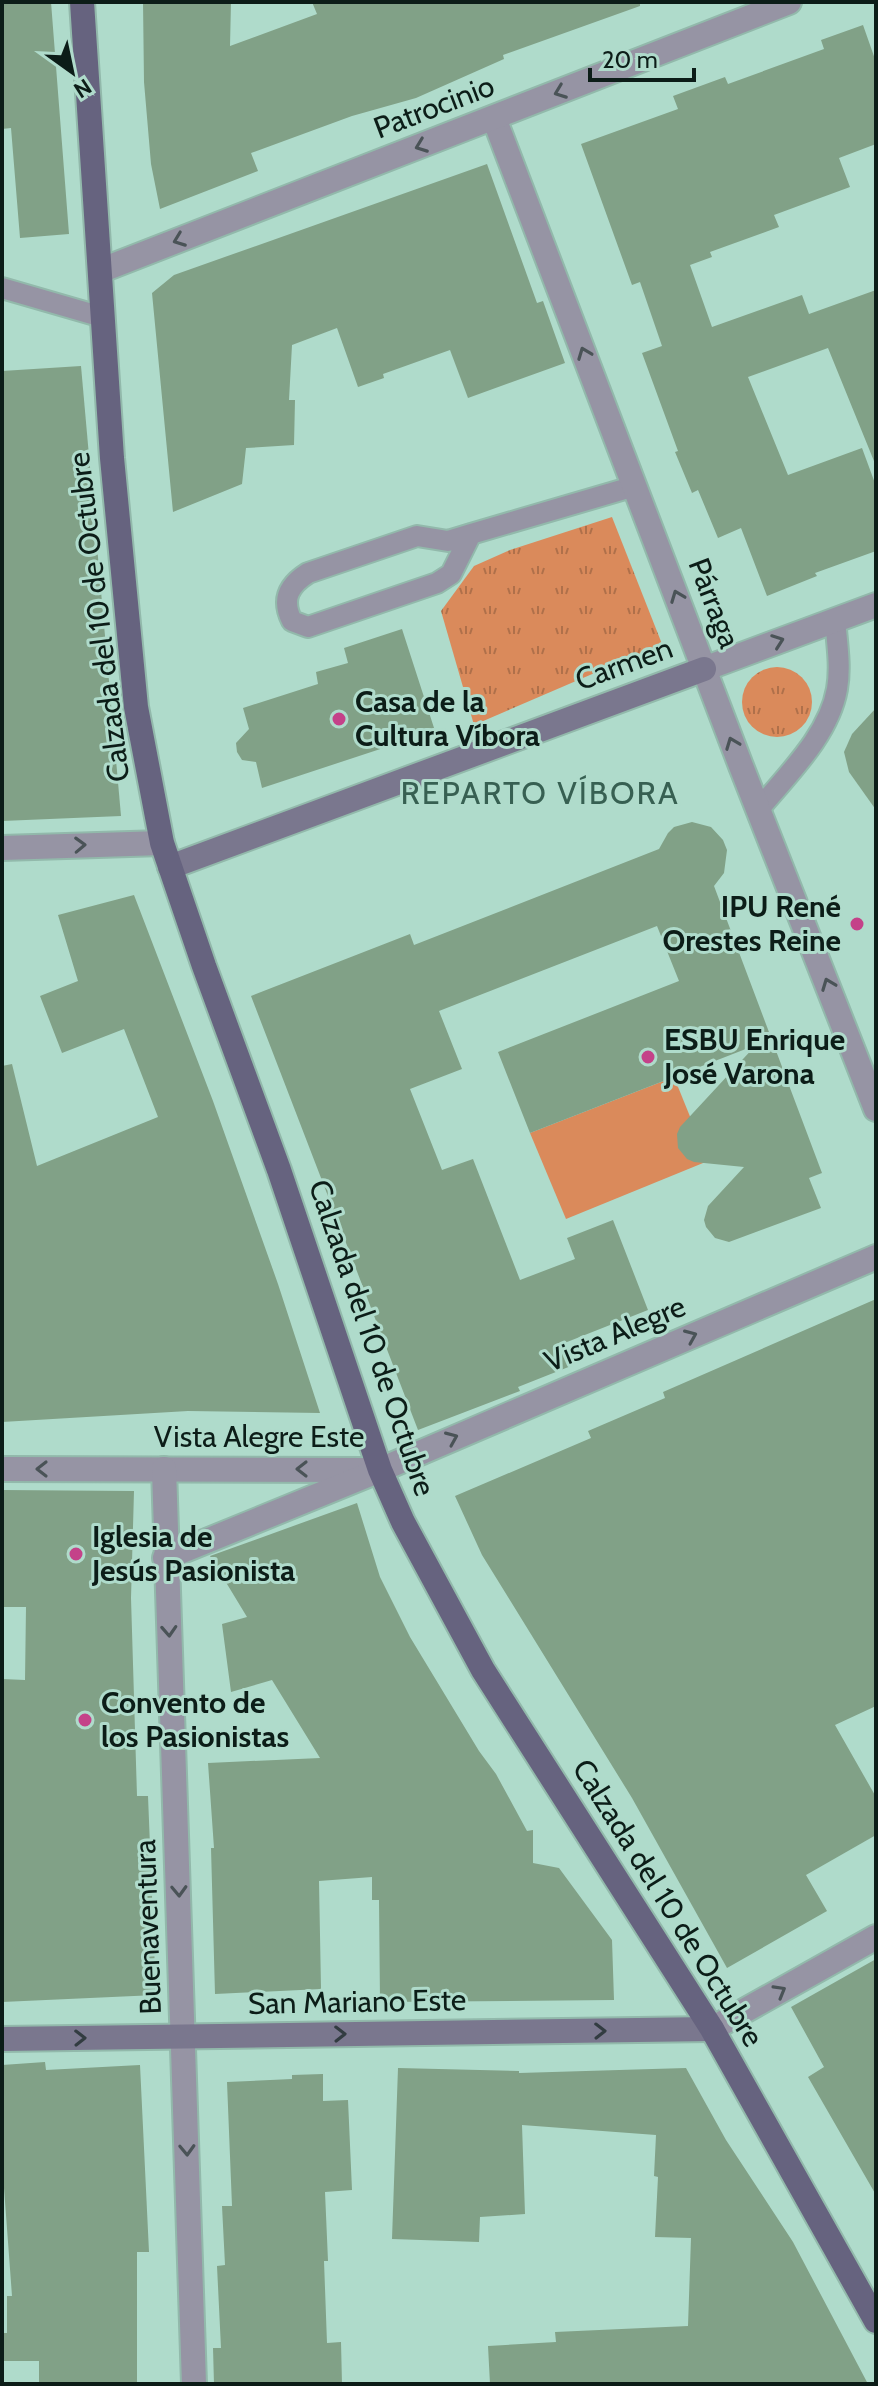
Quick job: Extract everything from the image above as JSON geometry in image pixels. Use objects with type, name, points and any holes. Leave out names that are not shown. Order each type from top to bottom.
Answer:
[{"type":"main road","name":"Calzada del 10 de Octubre","points":[[82,2],[112,458],[136,707],[162,843],[170,867],[279,1170],[380,1470],[403,1522],[483,1670],[712,2029],[876,2321]]},
{"type":"street","name":"Patrocinio","points":[[102,270],[789,2]]},
{"type":"street","name":"Párraga","points":[[494,118],[876,1109]]},
{"type":"street","name":"Carmen","points":[[170,867],[876,605]]},
{"type":"street","points":[[2,848],[162,843]]},
{"type":"street","name":"Vista Alegre","points":[[380,1470],[876,1257]]},
{"type":"street","name":"Vista Alegre Este","points":[[2,1469],[380,1470]]},
{"type":"street","name":"Buenaventura","points":[[164,1469],[194,2384]]},
{"type":"street","name":"Vista Alegre Este","points":[[165,1558],[380,1470]]},
{"type":"street","points":[[712,2029],[876,1937]]},
{"type":"street","name":"San Mariano Este","points":[[2,2039],[712,2029]]},
{"type":"lane","points":[[2,288],[102,317]]},
{"type":"lane","points":[[471,534],[451,574],[437,583],[308,627],[292,621],[287,609],[287,595],[295,582],[308,573],[417,536],[448,541],[471,534],[635,486]]},
{"type":"lane","points":[[759,809],[829,718],[837,688],[835,620]]},
{"type":"green space","points":[[612,517],[662,644],[474,725],[441,611],[474,566],[510,550]]},
{"type":"green space","points":[[777,667],[802,677],[812,702],[802,727],[777,737],[752,727],[742,702],[752,677]]},
{"type":"green space","points":[[674,1077],[708,1161],[566,1219],[530,1133]]},
{"type":"building","points":[[2,2],[51,2],[69,234],[20,238],[11,128],[2,129]]},
{"type":"building","points":[[143,2],[231,2],[230,46],[317,14],[312,2],[640,2],[640,6],[503,55],[504,59],[416,98],[352,116],[251,153],[258,171],[160,209],[151,164],[144,82]]},
{"type":"building","points":[[863,25],[876,62],[876,144],[839,158],[850,187],[774,215],[779,227],[710,252],[712,257],[690,265],[712,327],[802,295],[809,314],[876,290],[876,466],[828,348],[748,377],[788,475],[862,448],[876,486],[876,551],[815,573],[817,576],[767,596],[741,528],[718,538],[698,490],[692,493],[675,452],[678,451],[642,353],[662,346],[640,282],[632,285],[581,144],[678,109],[673,96],[725,77],[728,84],[824,49],[821,40]]},
{"type":"building","points":[[487,164],[537,303],[543,301],[565,363],[468,398],[450,350],[383,374],[384,378],[358,387],[337,328],[292,345],[289,400],[295,400],[294,445],[246,448],[242,484],[173,512],[152,293],[174,275]]},
{"type":"building","points":[[81,366],[121,816],[2,821],[2,371]]},
{"type":"building","name":"Casa de la Cultura Víbora","points":[[402,629],[435,731],[262,788],[256,762],[242,760],[237,752],[236,743],[249,729],[243,708],[318,684],[316,672],[348,663],[344,648]]},
{"type":"building","points":[[876,708],[876,810],[849,772],[844,752],[852,734]]},
{"type":"building","points":[[692,822],[711,827],[723,840],[727,850],[724,873],[714,886],[822,1173],[809,1178],[821,1208],[729,1242],[715,1238],[706,1227],[704,1220],[708,1206],[744,1167],[687,1159],[678,1148],[677,1134],[680,1127],[756,1045],[530,1133],[498,1052],[679,981],[657,926],[439,1011],[462,1069],[410,1089],[442,1170],[473,1159],[520,1280],[575,1259],[567,1238],[613,1220],[648,1310],[562,1344],[571,1366],[518,1387],[520,1391],[418,1430],[251,996],[410,934],[414,945],[659,849],[674,827]]},
{"type":"building","points":[[134,895],[213,1101],[320,1413],[188,1411],[2,1422],[2,1066],[12,1064],[37,1166],[158,1117],[124,1029],[62,1053],[40,996],[78,981],[58,915]]},
{"type":"building","points":[[876,1299],[876,1706],[835,1725],[876,1797],[876,1835],[806,1875],[827,1911],[727,1968],[632,1798],[482,1555],[455,1496],[591,1438],[588,1431],[665,1398],[663,1392]]},
{"type":"building","points":[[2,1490],[134,1491],[131,1598],[137,1796],[148,1796],[156,1995],[2,2002],[2,1679],[25,1680],[26,1607],[2,1607]]},
{"type":"building","points":[[357,1503],[380,1577],[410,1637],[496,1774],[527,1831],[533,1830],[533,1863],[559,1868],[612,1940],[614,2000],[380,2002],[379,1900],[372,1900],[372,1877],[319,1881],[321,1989],[215,1994],[211,1848],[214,1848],[208,1763],[320,1758],[272,1680],[231,1692],[222,1624],[247,1617],[210,1556]]},
{"type":"building","points":[[876,1959],[876,2195],[808,2077],[824,2067],[791,2007]]},
{"type":"building","points":[[45,2062],[46,2070],[140,2065],[149,2252],[137,2252],[137,2384],[39,2384],[39,2361],[2,2361],[2,2333],[7,2333],[7,2296],[12,2296],[2,2161],[2,2065]]},
{"type":"building","points":[[398,2068],[519,2073],[686,2068],[726,2140],[793,2242],[868,2384],[490,2384],[488,2346],[556,2342],[555,2332],[688,2326],[691,2238],[655,2237],[658,2177],[654,2176],[656,2135],[522,2125],[525,2214],[480,2217],[479,2242],[392,2239]]},
{"type":"building","points":[[323,2074],[323,2101],[348,2100],[352,2190],[325,2192],[327,2343],[341,2342],[342,2384],[214,2384],[213,2348],[221,2348],[217,2266],[225,2265],[222,2206],[232,2206],[227,2082],[292,2079],[292,2075]]},
{"type":"place","name":"Casa de la Cultura Víbora","points":[[339,719]]},
{"type":"place","name":"IPU René Orestes Reine","points":[[857,924]]},
{"type":"place","name":"ESBU Enrique José Varona","points":[[648,1057]]},
{"type":"place","name":"Iglesia de Jesús Pasionista","points":[[76,1554]]},
{"type":"place","name":"Convento de los Pasionistas","points":[[85,1720]]},
{"type":"district","name":"REPARTO VÍBORA","points":[[540,793]]}]
